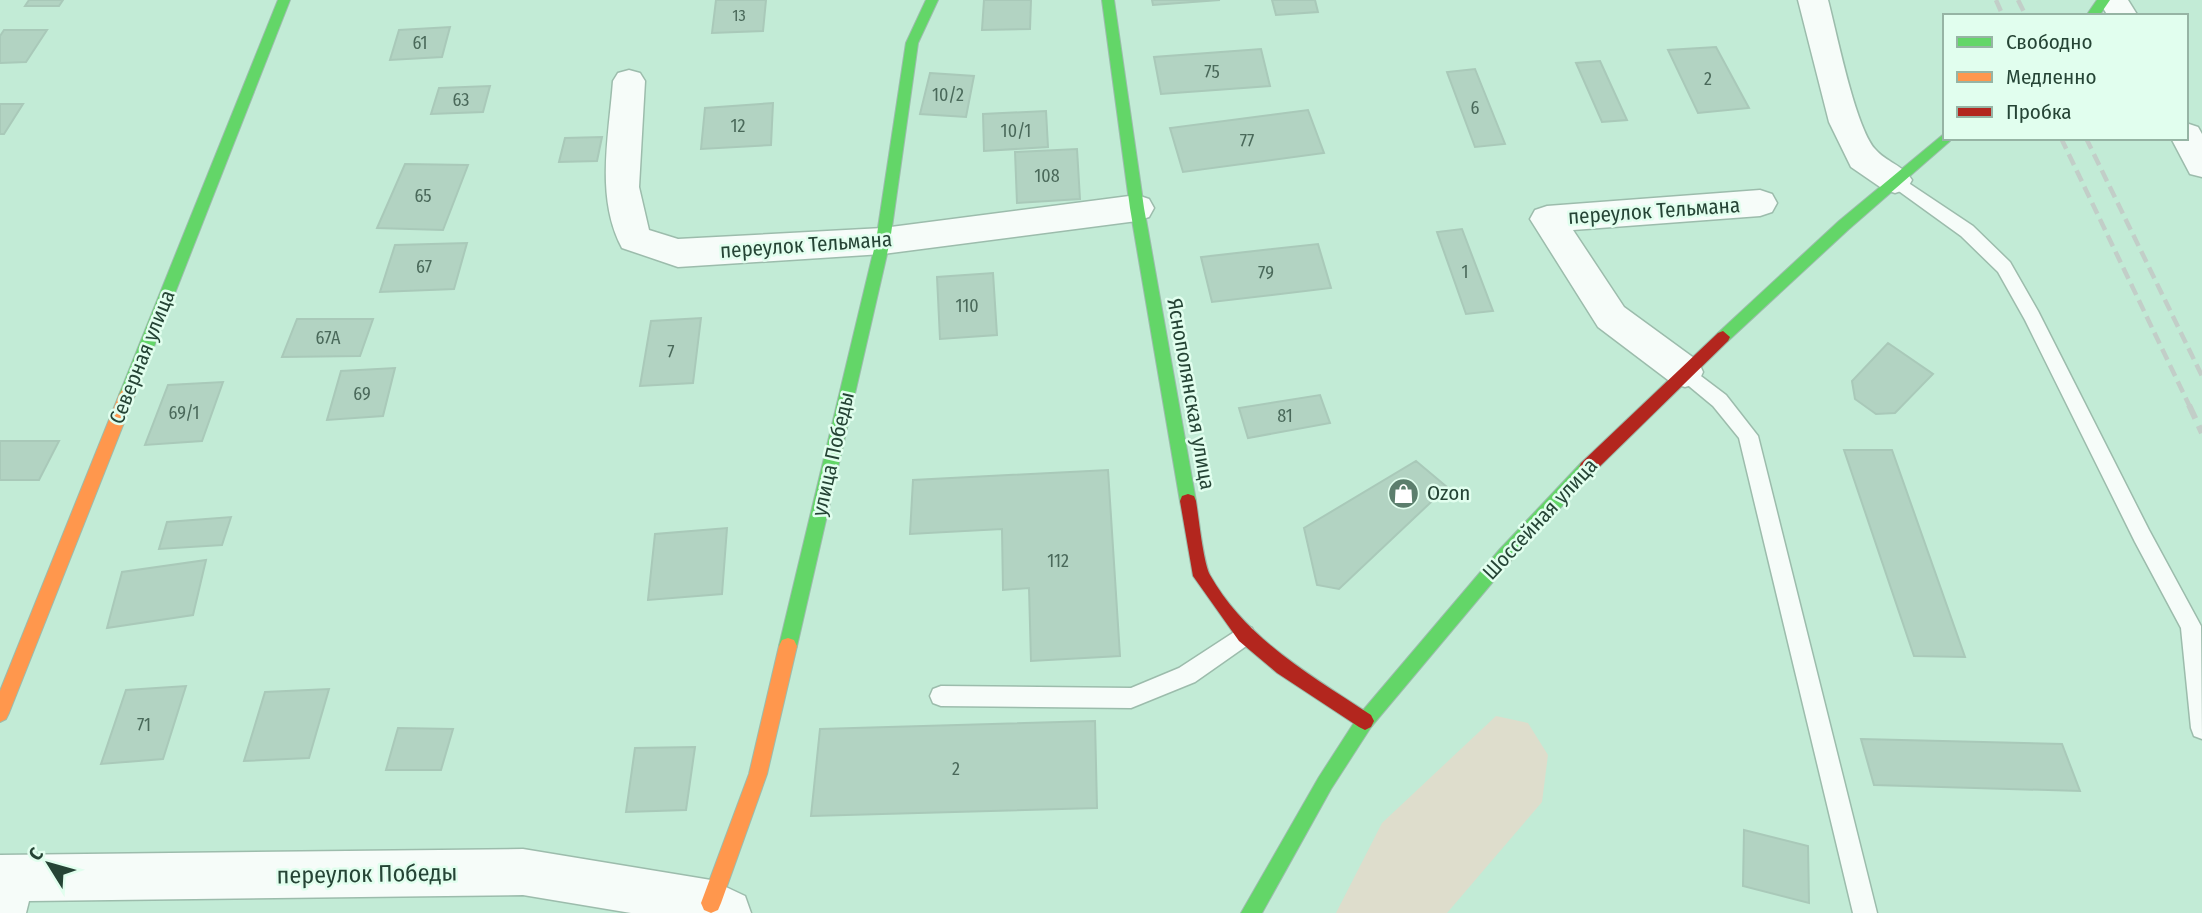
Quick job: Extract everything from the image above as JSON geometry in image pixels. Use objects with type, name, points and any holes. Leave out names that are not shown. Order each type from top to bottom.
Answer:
[{"type":"street","name":"Северная улица","points":[[0,713],[284,0]]},
{"type":"street","name":"улица Победы","points":[[697,906],[758,774],[883,241],[912,43],[932,0]]},
{"type":"street","name":"Яснополянская улица","points":[[1108,0],[1137,208],[1201,576],[1245,635],[1283,667],[1365,722]]},
{"type":"street","points":[[1813,0],[1845,122],[1863,158],[1895,180]]},
{"type":"street","name":"переулок Тельмана","points":[[629,81],[622,187],[634,239],[678,253],[883,241],[1137,208]]},
{"type":"street","points":[[2188,139],[2202,165]]},
{"type":"street","name":"Шоссейная улица","points":[[1251,913],[1325,783],[1365,722],[1506,554],[1608,445],[1895,180],[1943,140]]},
{"type":"street","name":"переулок Тельмана","points":[[1685,372],[1611,317],[1547,219],[1760,203]]},
{"type":"street","name":"переулок Победы","points":[[5,889],[523,872],[697,906]]},
{"type":"lane","points":[[1895,180],[1967,231],[2004,267],[2032,316],[2142,536],[2191,626],[2202,727]]},
{"type":"lane","points":[[1685,372],[1731,409],[1748,436],[1865,913]]},
{"type":"lane","points":[[941,696],[1131,698],[1187,675],[1245,635]]},
{"type":"green space","points":[[1496,716],[1528,723],[1548,755],[1542,802],[1447,913],[1336,913],[1382,823]]},
{"type":"building","points":[[29,0],[63,0],[59,6],[25,6]]},
{"type":"building","points":[[716,0],[766,0],[763,31],[712,33]]},
{"type":"building","points":[[984,0],[1031,0],[1030,29],[982,30]]},
{"type":"building","points":[[1152,0],[1220,0],[1153,5]]},
{"type":"building","points":[[1272,0],[1315,0],[1318,12],[1276,15]]},
{"type":"building","points":[[450,27],[442,57],[390,60],[399,30]]},
{"type":"building","points":[[4,30],[47,30],[26,62],[0,63],[0,36]]},
{"type":"building","points":[[1716,47],[1749,108],[1698,113],[1668,50]]},
{"type":"building","points":[[1261,49],[1270,86],[1161,94],[1154,57]]},
{"type":"building","points":[[1600,61],[1627,120],[1602,122],[1576,63]]},
{"type":"building","points":[[1475,69],[1505,144],[1475,147],[1447,72]]},
{"type":"building","points":[[930,73],[974,76],[966,117],[920,114]]},
{"type":"building","points":[[490,86],[483,112],[431,114],[439,88]]},
{"type":"building","points":[[773,103],[771,145],[701,149],[705,108]]},
{"type":"building","points":[[0,104],[23,104],[4,134],[0,134]]},
{"type":"building","points":[[1308,110],[1324,153],[1183,172],[1170,128]]},
{"type":"building","points":[[1046,111],[1048,147],[984,151],[983,114]]},
{"type":"building","points":[[602,137],[597,161],[559,162],[565,138]]},
{"type":"building","points":[[1077,149],[1080,199],[1017,203],[1015,152]]},
{"type":"building","points":[[405,164],[468,165],[443,230],[377,228]]},
{"type":"building","points":[[1462,229],[1493,311],[1466,314],[1437,232]]},
{"type":"building","points":[[467,243],[454,289],[380,292],[395,245]]},
{"type":"building","points":[[1318,244],[1331,288],[1212,302],[1201,257]]},
{"type":"building","points":[[993,273],[997,335],[940,339],[937,277]]},
{"type":"building","points":[[701,318],[693,383],[640,386],[651,321]]},
{"type":"building","points":[[297,319],[373,319],[360,356],[282,357]]},
{"type":"building","points":[[1888,343],[1933,374],[1895,413],[1876,414],[1855,399],[1852,381]]},
{"type":"building","points":[[395,368],[383,416],[327,420],[341,371]]},
{"type":"building","points":[[223,382],[202,441],[145,445],[168,385]]},
{"type":"building","points":[[1320,395],[1330,423],[1248,438],[1239,408]]},
{"type":"building","points":[[0,441],[59,441],[39,480],[0,480]]},
{"type":"building","points":[[1844,450],[1892,450],[1965,657],[1914,656]]},
{"type":"building","points":[[1416,461],[1447,487],[1339,589],[1317,585],[1304,528]]},
{"type":"building","points":[[1108,470],[1120,656],[1031,661],[1029,588],[1003,590],[1002,529],[910,534],[913,480]]},
{"type":"building","points":[[231,517],[222,545],[159,549],[167,522]]},
{"type":"building","points":[[727,528],[722,594],[648,600],[655,534]]},
{"type":"building","points":[[206,560],[193,615],[107,628],[122,572]]},
{"type":"building","points":[[186,686],[163,759],[101,764],[126,690]]},
{"type":"building","points":[[329,689],[309,758],[244,761],[265,692]]},
{"type":"building","points":[[1095,721],[1097,808],[811,816],[820,729]]},
{"type":"building","points":[[398,728],[453,729],[441,770],[386,770]]},
{"type":"building","points":[[1861,739],[2062,744],[2080,791],[1874,785]]},
{"type":"building","points":[[695,747],[686,810],[626,812],[635,748]]},
{"type":"building","points":[[1744,830],[1808,846],[1809,903],[1743,886]]},
{"type":"railway","points":[[1996,0],[2002,14]]},
{"type":"railway","points":[[2018,0],[2025,14]]},
{"type":"railway","points":[[2062,140],[2190,407]]},
{"type":"railway","points":[[2087,140],[2202,376]]},
{"type":"railway","points":[[2189,405],[2202,433]]},
{"type":"traffic: fast","points":[[127,395],[284,0]]},
{"type":"traffic: fast","points":[[788,646],[883,241],[912,43],[932,0]]},
{"type":"traffic: fast","points":[[1108,0],[1137,208],[1188,501]]},
{"type":"traffic: fast","points":[[2094,14],[2104,0]]},
{"type":"traffic: fast","points":[[1723,337],[1844,225],[1943,140]]},
{"type":"traffic: fast","points":[[1251,913],[1325,783],[1365,721],[1506,554],[1587,468]]},
{"type":"traffic: slow","points":[[0,713],[127,395]]},
{"type":"traffic: slow","points":[[711,903],[758,774],[788,646]]},
{"type":"traffic: jam","points":[[1587,468],[1723,337]]},
{"type":"traffic: jam","points":[[1188,501],[1201,576],[1245,635],[1283,667],[1365,721]]},
{"type":"place","name":"Ozon","points":[[1404,493]]}]
